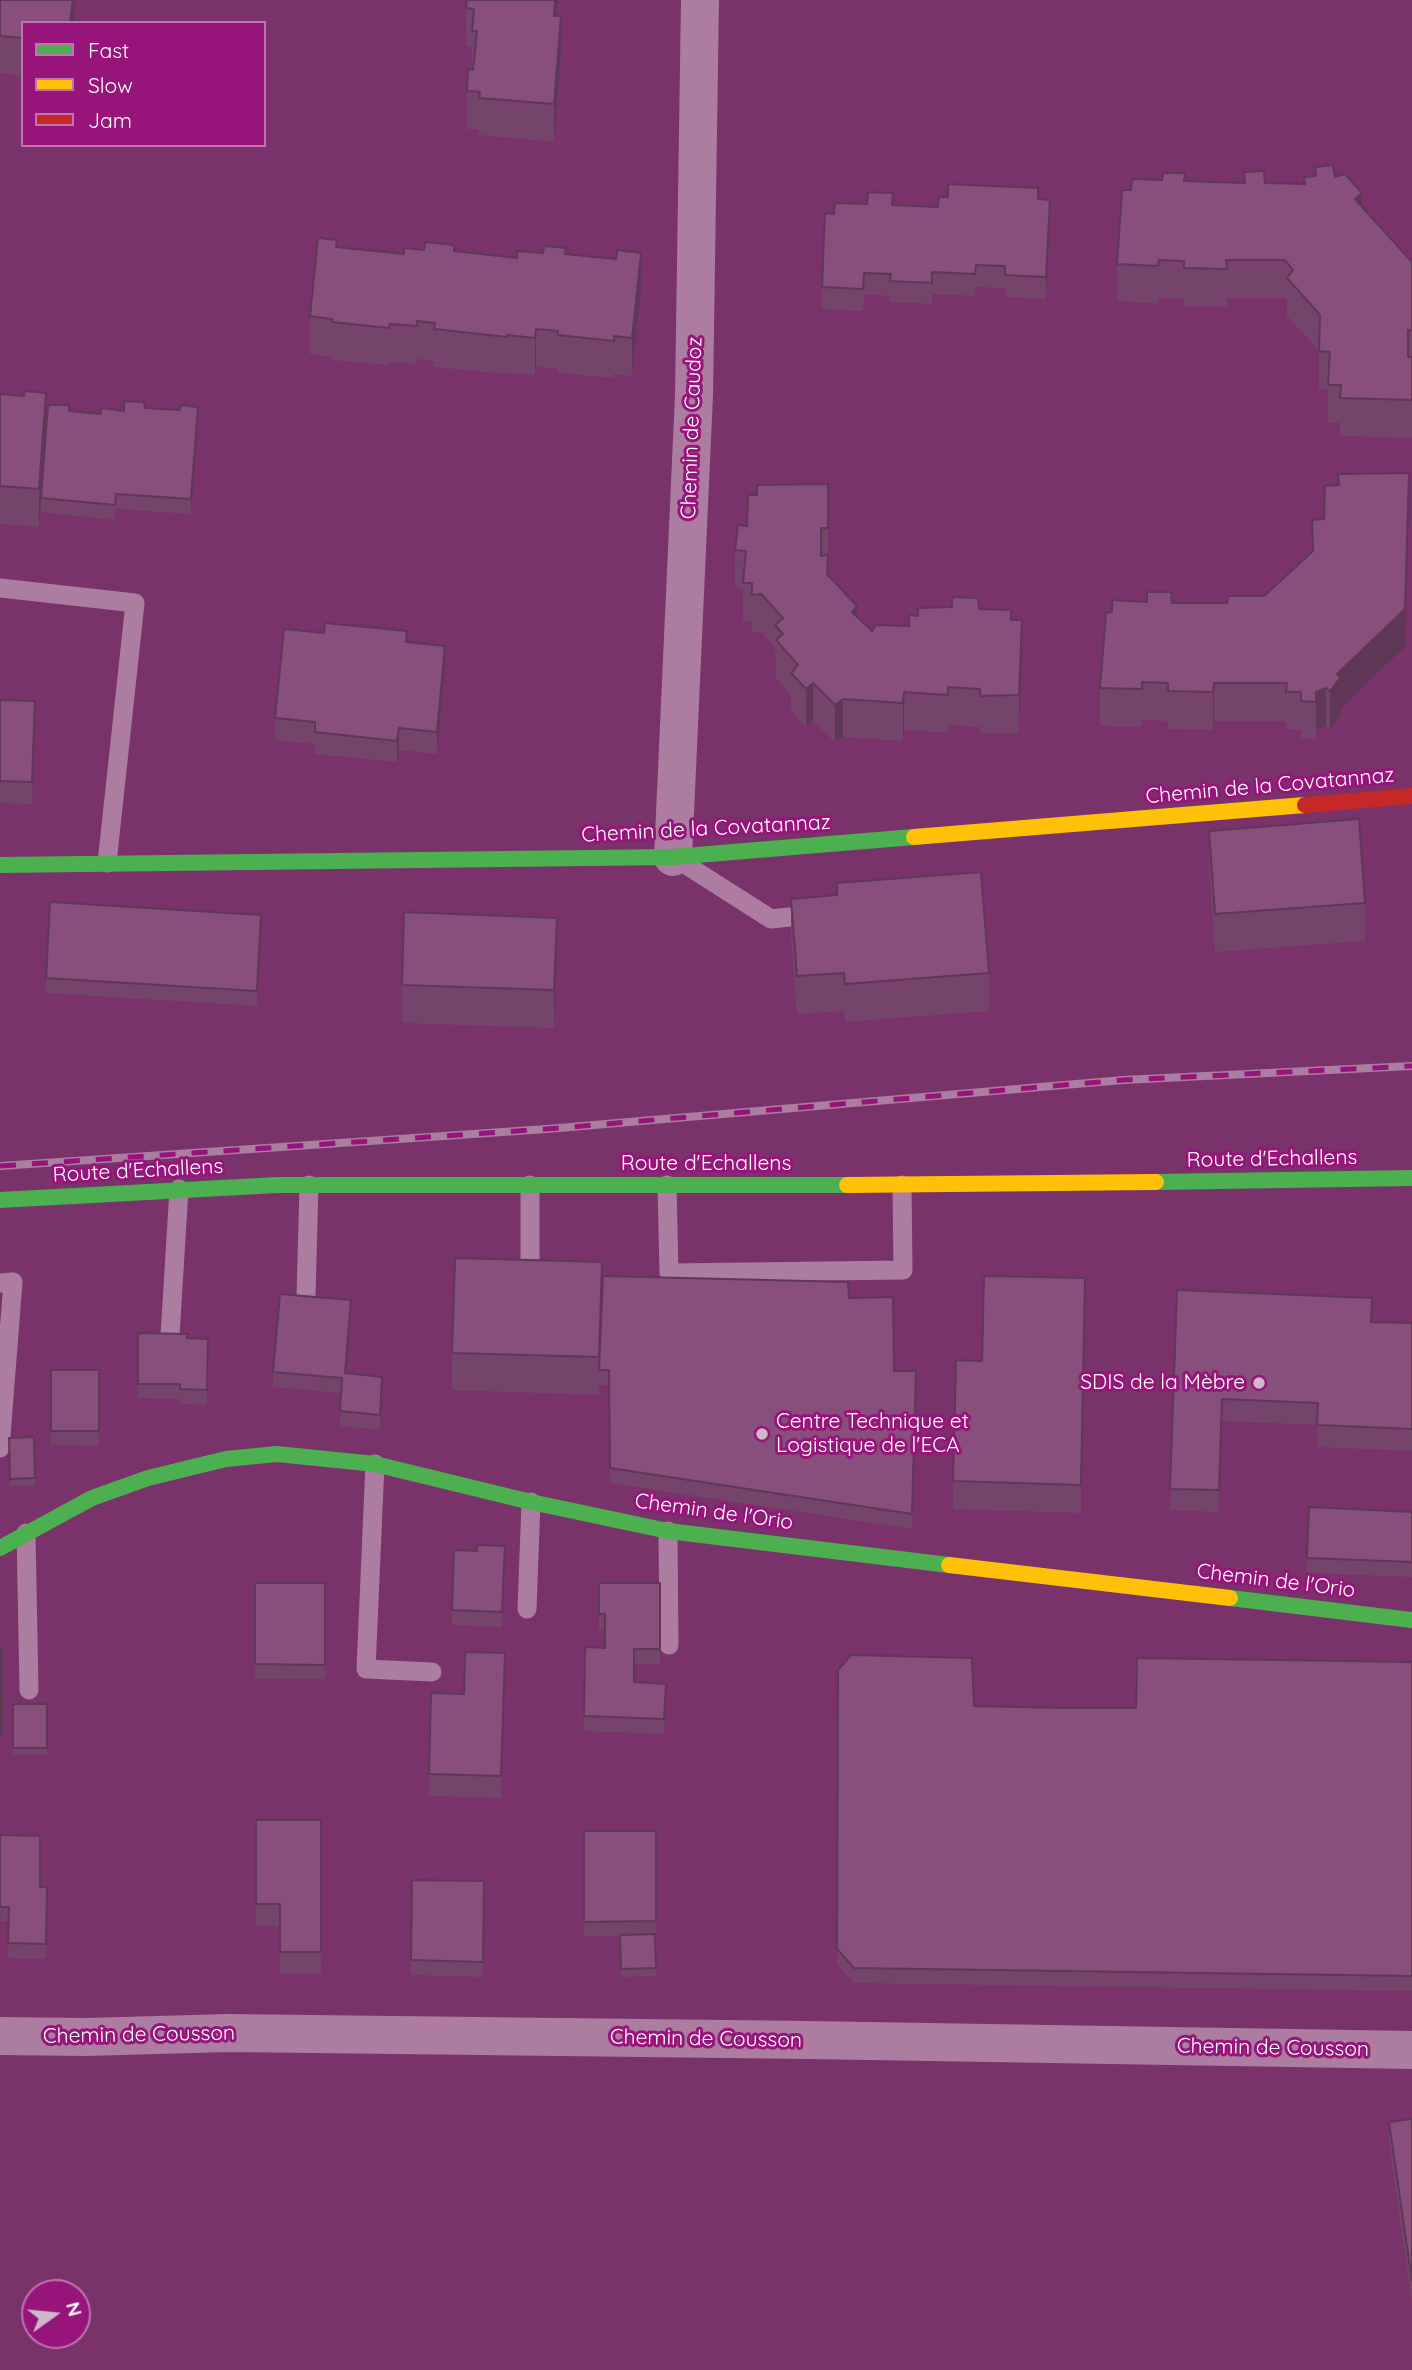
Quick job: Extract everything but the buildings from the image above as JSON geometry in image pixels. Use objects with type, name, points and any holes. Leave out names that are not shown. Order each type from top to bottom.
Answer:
[{"type":"street","name":"Chemin de Caudoz","points":[[673,857],[694,395],[700,0]]},
{"type":"street","name":"Chemin de la Covatannaz","points":[[0,865],[673,857],[1412,796]]},
{"type":"street","name":"Route d'Echallens","points":[[0,1200],[179,1189],[309,1185],[902,1185],[1412,1178]]},
{"type":"street","name":"Chemin de l'Orio","points":[[0,1548],[92,1498],[148,1478],[226,1459],[277,1454],[375,1464],[531,1502],[668,1531],[1412,1620]]},
{"type":"street","name":"Chemin de Cousson","points":[[0,2036],[86,2038],[284,2034],[1412,2050]]},
{"type":"lane","points":[[0,588],[135,603],[107,863]]},
{"type":"lane","points":[[673,857],[771,919],[836,911]]},
{"type":"lane","points":[[306,1296],[309,1185]]},
{"type":"lane","points":[[530,1185],[530,1278]]},
{"type":"lane","points":[[667,1185],[669,1273],[903,1270],[902,1185]]},
{"type":"lane","points":[[170,1336],[179,1189]]},
{"type":"lane","points":[[0,1283],[13,1282],[0,1448]]},
{"type":"lane","points":[[375,1464],[366,1668],[432,1672]]},
{"type":"lane","points":[[527,1609],[531,1502]]},
{"type":"lane","points":[[668,1531],[669,1645]]},
{"type":"lane","points":[[26,1533],[29,1690]]},
{"type":"railway","points":[[0,1166],[547,1129],[1123,1080],[1412,1066]]},
{"type":"traffic: fast","points":[[0,865],[673,857],[914,837]]},
{"type":"traffic: fast","points":[[1156,1182],[1412,1178]]},
{"type":"traffic: fast","points":[[0,1200],[277,1185],[847,1185]]},
{"type":"traffic: fast","points":[[0,1548],[92,1498],[148,1478],[226,1459],[277,1454],[375,1464],[531,1502],[668,1531],[949,1565]]},
{"type":"traffic: fast","points":[[1230,1598],[1412,1620]]},
{"type":"traffic: slow","points":[[914,837],[1305,805]]},
{"type":"traffic: slow","points":[[847,1185],[1156,1182]]},
{"type":"traffic: slow","points":[[949,1565],[1230,1598]]},
{"type":"traffic: jam","points":[[1305,805],[1412,796]]},
{"type":"place","name":"SDIS de la Mèbre","points":[[1259,1383]]},
{"type":"place","name":"Centre Technique et Logistique de l'ECA","points":[[762,1434]]}]
